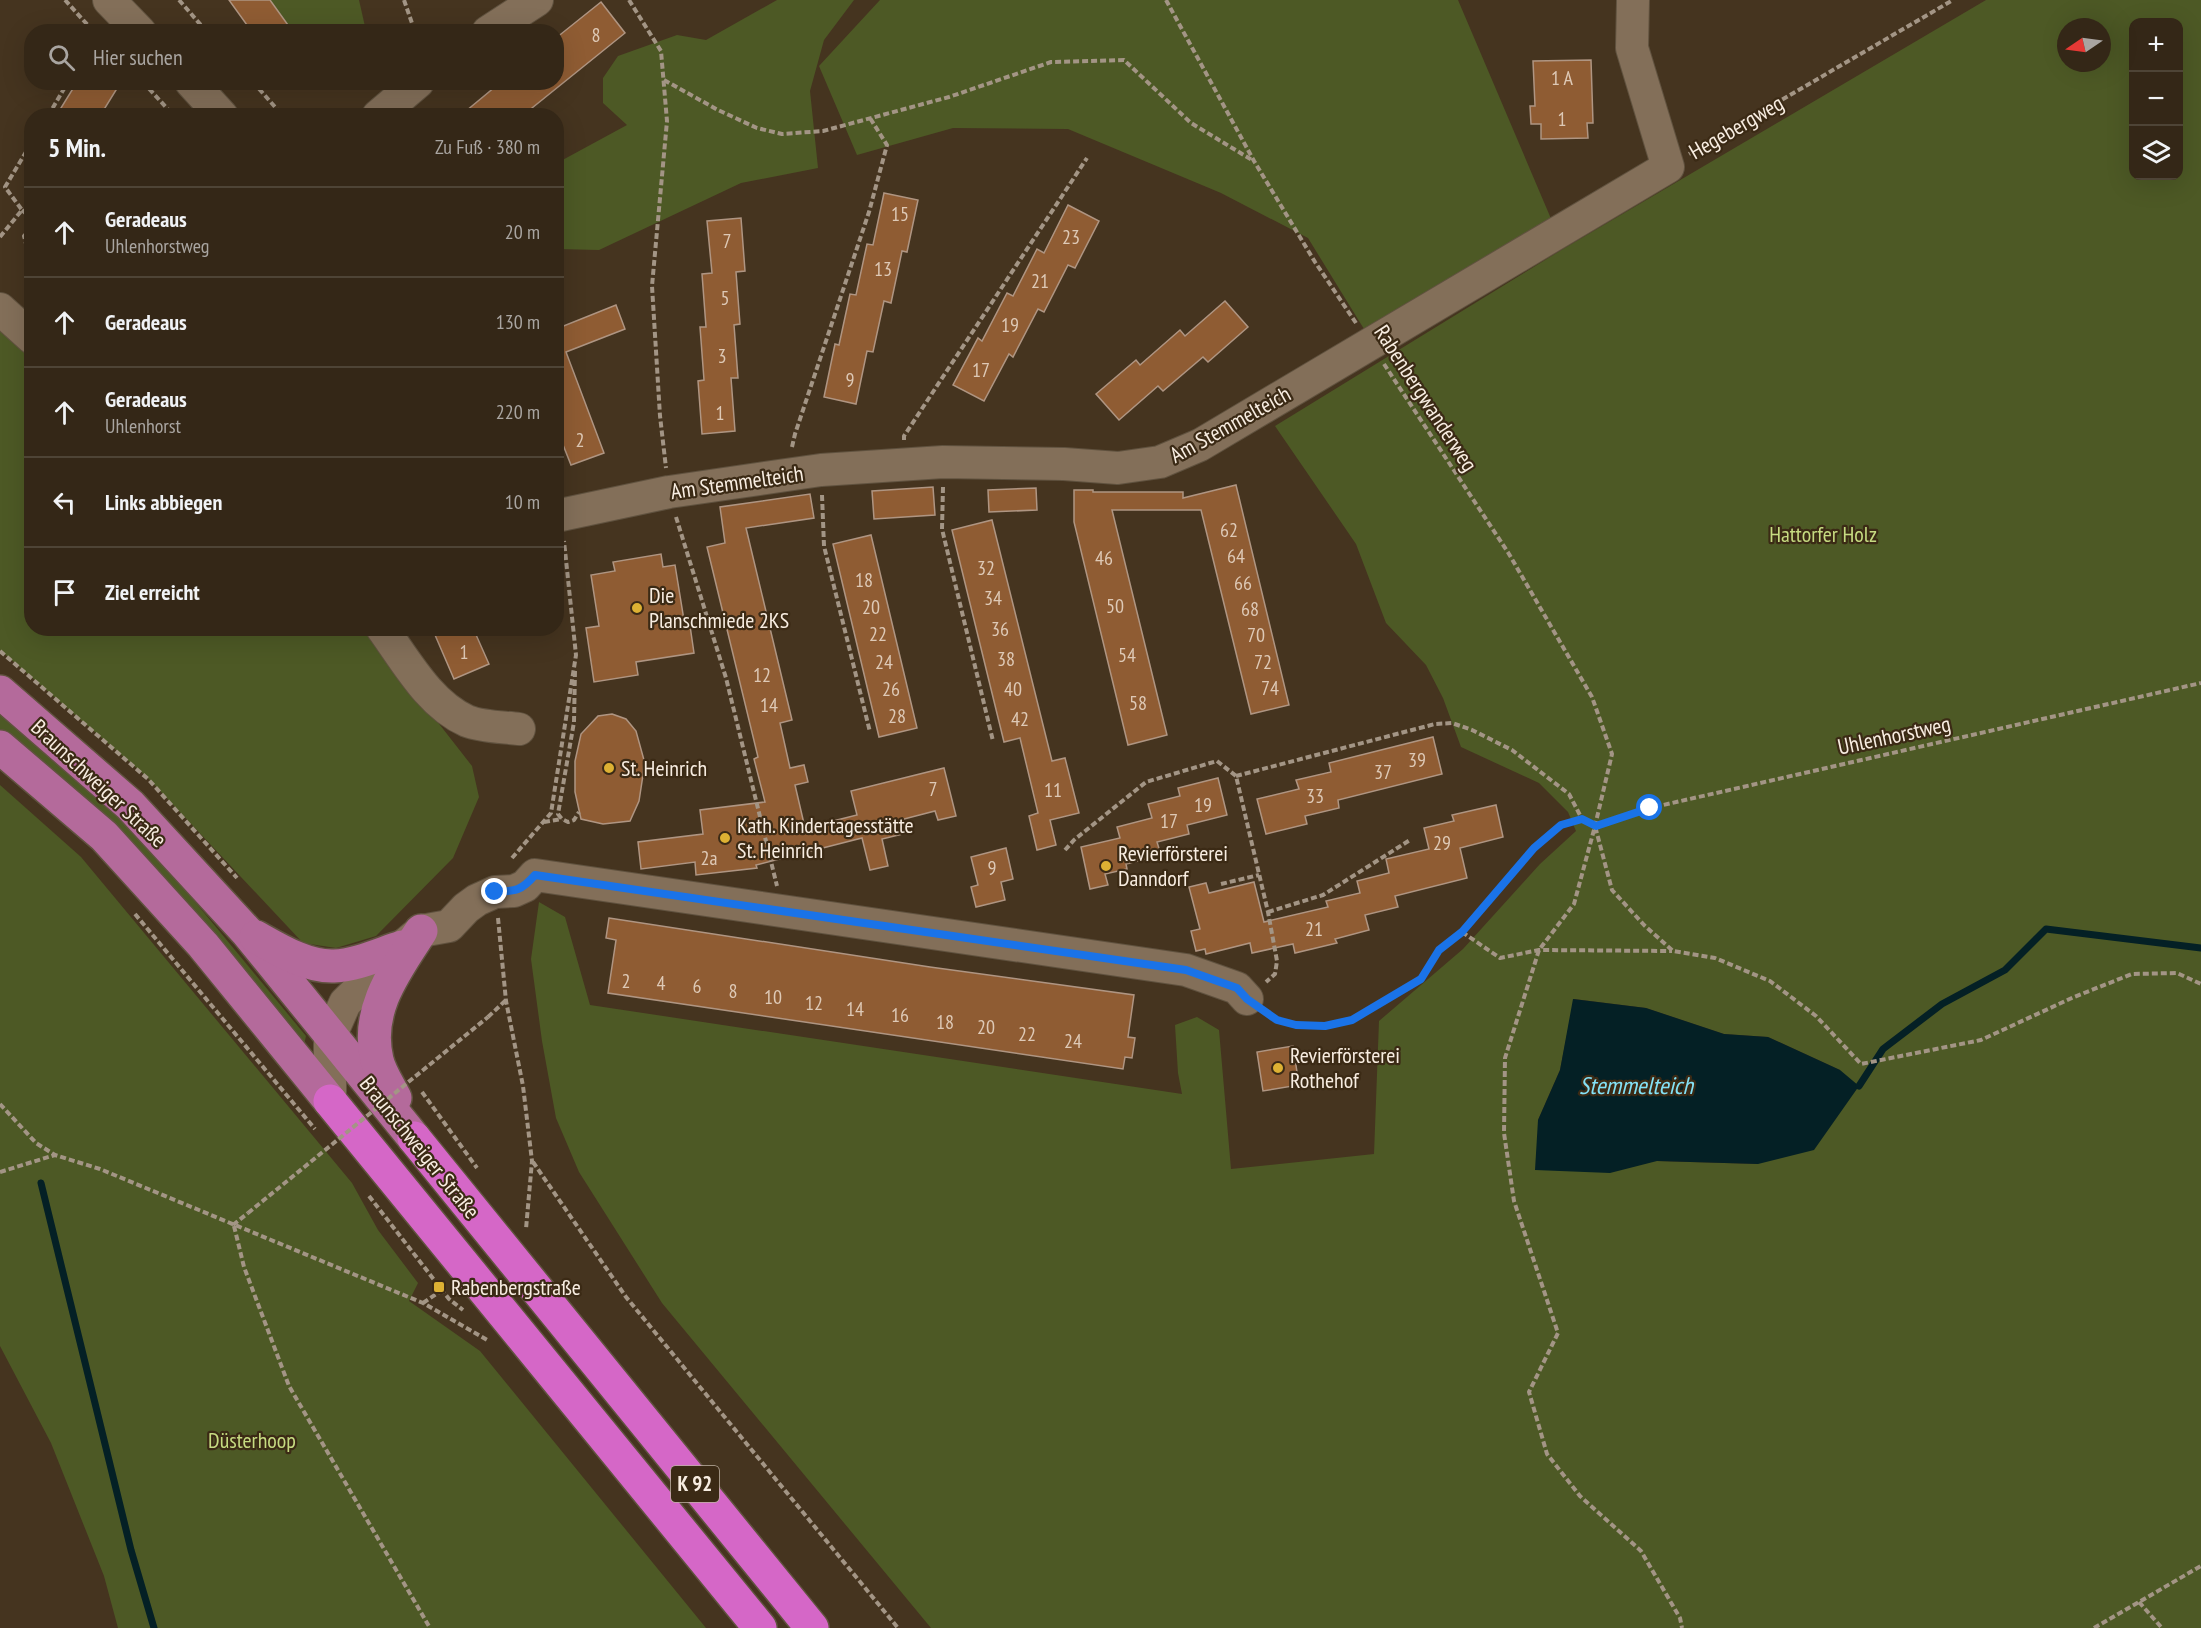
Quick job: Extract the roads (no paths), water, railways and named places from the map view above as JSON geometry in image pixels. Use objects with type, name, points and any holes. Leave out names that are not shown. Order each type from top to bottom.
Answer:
[{"type":"highway","name":"Braunschweiger Straße","points":[[330,1101],[760,1628]]},
{"type":"highway","name":"Braunschweiger Straße","points":[[414,1138],[812,1628]]},
{"type":"main road","name":"Braunschweiger Straße","points":[[0,692],[130,805],[247,932],[414,1138]]},
{"type":"main road","name":"Braunschweiger Straße","points":[[0,747],[104,837],[203,945],[330,1101]]},
{"type":"main road","points":[[247,932],[285,953],[315,963],[334,966],[364,960],[411,939]]},
{"type":"main road","points":[[411,939],[378,1006],[374,1035],[377,1062],[414,1138]]},
{"type":"street","points":[[109,0],[132,24]]},
{"type":"street","points":[[500,24],[537,0]]},
{"type":"street","name":"Hegebergweg","points":[[1633,0],[1632,48],[1668,167]]},
{"type":"street","points":[[198,90],[214,108]]},
{"type":"street","points":[[387,108],[409,90]]},
{"type":"street","name":"Am Stemmelteich","points":[[564,515],[669,492],[821,470],[943,462],[1064,464],[1118,468],[1160,462],[1200,445],[1668,167]]},
{"type":"street","points":[[0,309],[24,331]]},
{"type":"street","points":[[388,636],[426,689],[444,709],[469,722],[519,729]]},
{"type":"street","points":[[330,1101],[330,1037],[345,1003],[411,939],[449,926],[472,904],[495,892],[514,891],[525,886],[535,875],[1186,970],[1237,988],[1247,999]]},
{"type":"water","name":"Stemmelteich","points":[[1573,999],[1646,1008],[1724,1034],[1768,1037],[1840,1070],[1859,1086],[1814,1150],[1758,1164],[1657,1161],[1610,1173],[1535,1170],[1538,1120],[1560,1070]]},
{"type":"waterway","points":[[1859,1086],[1883,1049],[1942,1004],[2005,970],[2046,929],[2201,948]]},
{"type":"waterway","points":[[41,1183],[131,1550],[154,1628]]},
{"type":"place","name":"Die Planschmiede 2KS","points":[[637,608]]},
{"type":"place","name":"St. Heinrich","points":[[609,768]]},
{"type":"place","name":"Kath. Kindertagesstätte St. Heinrich","points":[[725,838]]},
{"type":"place","name":"Revierförsterei Danndorf","points":[[1106,866]]},
{"type":"place","name":"Revierförsterei Rothehof","points":[[1278,1068]]},
{"type":"place","name":"Rabenbergstraße","points":[[439,1287]]},
{"type":"park label","name":"Hattorfer Holz","points":[[1823,534]]},
{"type":"park label","name":"Düsterhoop","points":[[252,1440]]}]
